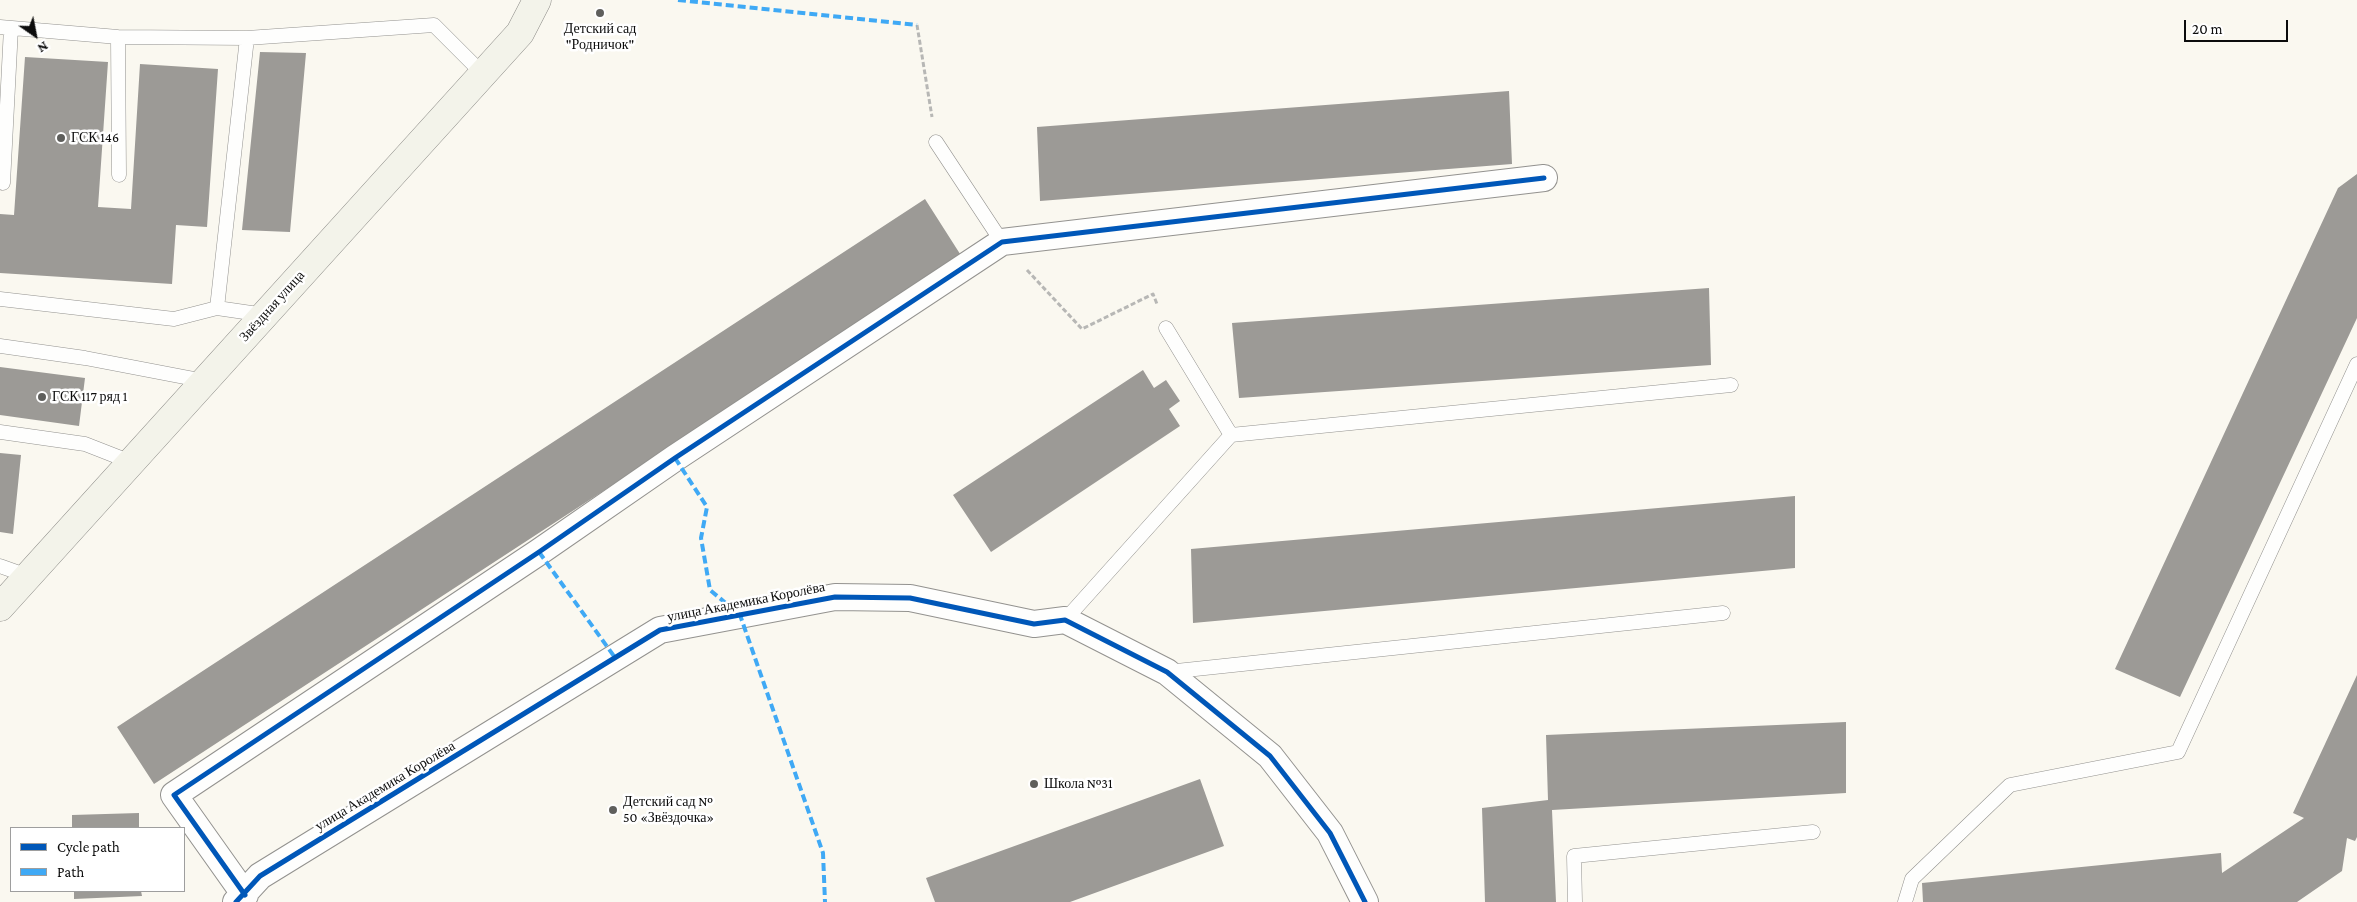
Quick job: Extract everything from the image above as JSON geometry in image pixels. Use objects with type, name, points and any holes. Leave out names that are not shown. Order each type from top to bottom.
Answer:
[{"type":"street","name":"Звёздная улица","points":[[0,607],[520,33],[537,0]]},
{"type":"street","points":[[241,898],[174,795],[539,552],[683,452],[1002,242],[1544,178]]},
{"type":"street","name":"улица Академика Королёва","points":[[241,898],[260,876],[660,630],[835,596],[910,598],[1034,624],[1065,620]]},
{"type":"street","points":[[1065,620],[1167,672],[1270,756],[1330,834],[1365,902]]},
{"type":"lane","points":[[3,183],[5,27],[118,37],[247,38],[434,25],[483,74]]},
{"type":"lane","points":[[118,37],[119,175]]},
{"type":"lane","points":[[217,308],[247,38]]},
{"type":"lane","points":[[936,142],[1002,242]]},
{"type":"lane","points":[[0,299],[174,319],[217,308],[265,315]]},
{"type":"lane","points":[[1166,328],[1231,435]]},
{"type":"lane","points":[[0,346],[85,358],[205,381]]},
{"type":"lane","points":[[1905,902],[1912,879],[2010,786],[2178,752],[2357,364]]},
{"type":"lane","points":[[1065,620],[1231,435],[1731,385]]},
{"type":"lane","points":[[0,432],[85,444],[131,462]]},
{"type":"lane","points":[[0,566],[28,576]]},
{"type":"lane","points":[[1167,672],[1723,613]]},
{"type":"lane","points":[[1575,902],[1574,856],[1813,832]]},
{"type":"path","points":[[917,25],[936,142]]},
{"type":"path","points":[[1002,242],[1082,330],[1153,294],[1166,328]]},
{"type":"building","points":[[260,52],[306,53],[290,232],[242,230]]},
{"type":"building","name":"ГСК 146","points":[[25,57],[108,62],[98,207],[131,209],[140,64],[218,69],[207,227],[176,225],[172,284],[0,273],[0,214],[14,215]]},
{"type":"building","points":[[1509,91],[1512,164],[1040,201],[1037,127]]},
{"type":"building","points":[[2357,174],[2357,318],[2180,697],[2115,669],[2338,188]]},
{"type":"building","points":[[925,199],[962,257],[154,784],[117,727]]},
{"type":"building","points":[[1709,288],[1711,365],[1239,398],[1232,323]]},
{"type":"building","name":"ГСК 117 ряд 1","points":[[0,367],[85,378],[79,426],[0,415]]},
{"type":"building","points":[[1143,370],[1154,388],[1166,380],[1180,401],[1169,409],[1180,426],[991,552],[953,495]]},
{"type":"building","points":[[0,453],[21,455],[13,534],[0,532]]},
{"type":"building","points":[[1795,496],[1795,568],[1193,623],[1191,549]]},
{"type":"building","points":[[2357,675],[2357,837],[2355,841],[2347,838],[2342,871],[2297,902],[1923,902],[1922,883],[2221,853],[2222,873],[2304,818],[2293,813]]},
{"type":"building","points":[[1846,722],[1846,793],[1552,810],[1556,902],[1485,902],[1482,808],[1548,800],[1546,735]]},
{"type":"building","points":[[1200,779],[1224,846],[1070,902],[935,902],[926,878]]},
{"type":"building","points":[[139,813],[139,827],[72,827],[72,815]]},
{"type":"building","points":[[74,892],[141,892],[142,896],[74,899]]},
{"type":"marked path","points":[[678,0],[917,25]]},
{"type":"marked path","points":[[675,458],[707,507],[701,538],[710,590],[740,615],[823,853],[825,902]]},
{"type":"marked path","points":[[539,552],[616,659]]},
{"type":"cycle path","points":[[245,895],[174,795],[539,552],[675,458],[1002,242],[1544,178]]},
{"type":"cycle path","points":[[236,902],[260,876],[660,630],[835,597],[910,598],[1034,624],[1065,620],[1167,672],[1270,756],[1330,833],[1365,902]]},
{"type":"place","name":"Детский сад \"Родничок\"","points":[[600,13]]},
{"type":"place","name":"ГСК 146","points":[[61,138]]},
{"type":"place","name":"ГСК 117 ряд 1","points":[[42,397]]},
{"type":"place","name":"Школа №31","points":[[1034,784]]},
{"type":"place","name":"Детский сад № 50 «Звёздочка»","points":[[613,810]]}]
